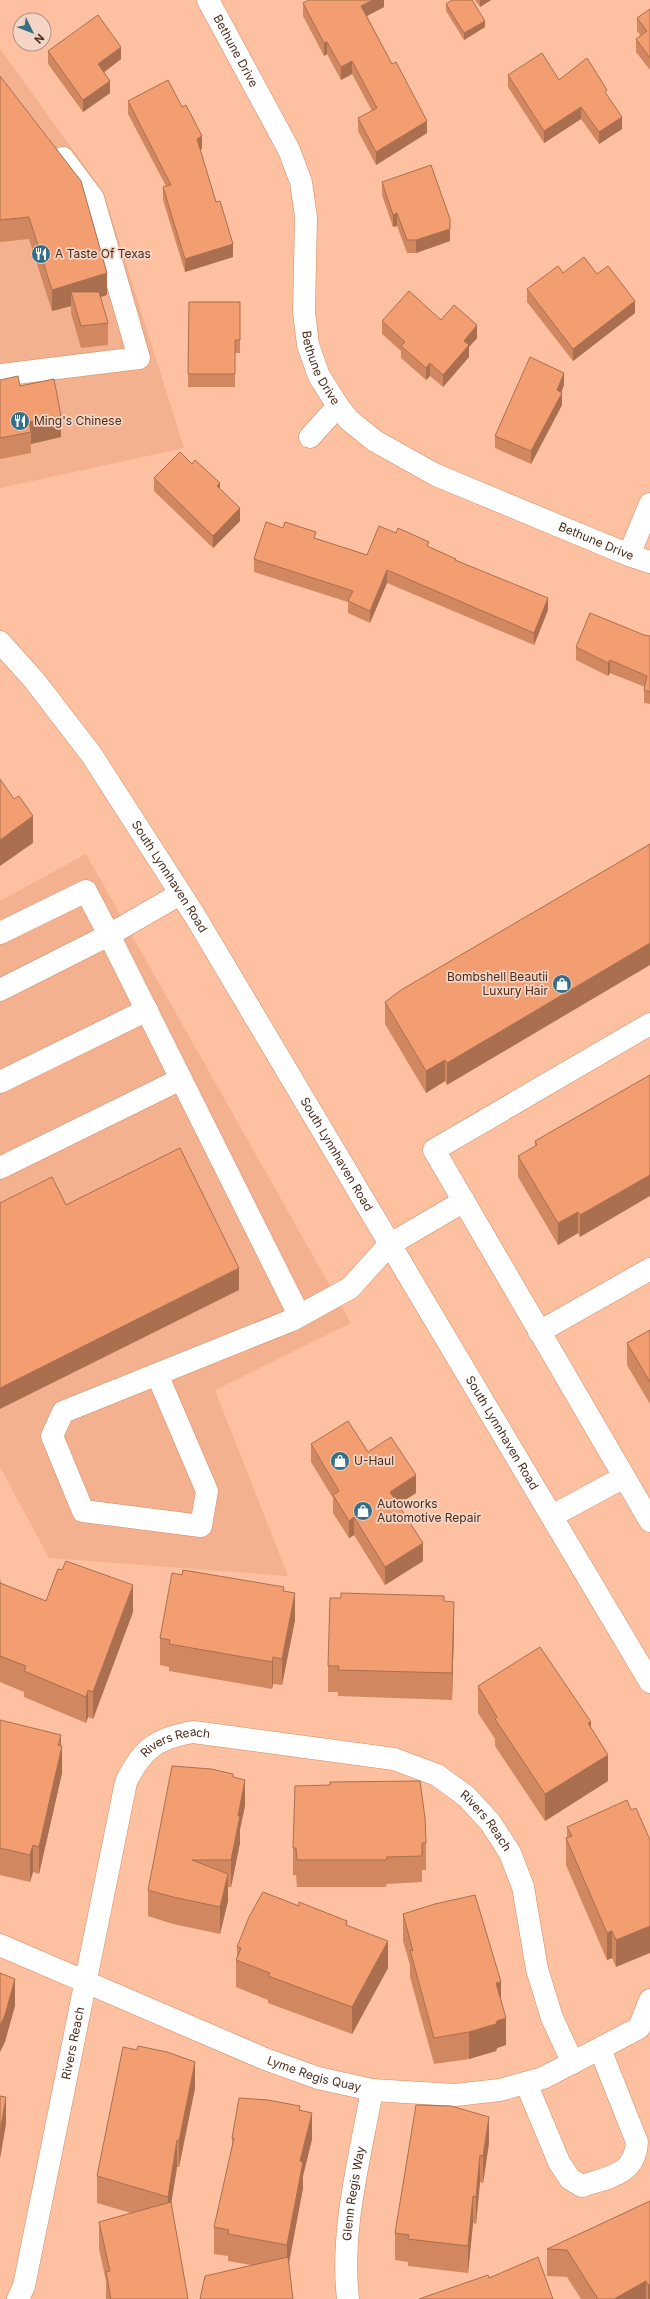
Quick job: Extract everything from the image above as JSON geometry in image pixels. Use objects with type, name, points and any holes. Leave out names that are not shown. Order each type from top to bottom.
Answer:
[{"type":"street","name":"Bethune Drive","points":[[208,0],[289,150],[301,182],[306,216],[304,312],[308,345],[319,376],[338,406],[349,420],[375,440],[436,474],[629,555],[650,562]]},
{"type":"street","points":[[0,375],[139,358],[93,198],[51,144]]},
{"type":"street","points":[[310,437],[338,406]]},
{"type":"street","points":[[629,555],[650,504]]},
{"type":"street","name":"South Lynnhaven Road","points":[[0,642],[34,680],[92,754],[180,894],[650,1682]]},
{"type":"street","points":[[0,933],[86,891],[147,1010],[299,1316]]},
{"type":"street","points":[[0,990],[109,935],[180,894]]},
{"type":"street","points":[[0,1082],[147,1010]]},
{"type":"street","points":[[650,1024],[434,1150],[650,1521]]},
{"type":"street","points":[[0,1168],[181,1079]]},
{"type":"street","points":[[157,1374],[207,1491],[201,1526],[83,1511],[52,1436],[63,1412],[299,1316],[350,1288],[389,1245],[464,1201]]},
{"type":"street","points":[[540,1332],[650,1269]]},
{"type":"street","points":[[552,1516],[624,1477]]},
{"type":"street","name":"Rivers Reach","points":[[18,2299],[24,2286],[126,1782],[135,1763],[149,1747],[172,1735],[193,1732],[394,1759],[437,1775],[466,1796],[490,1822],[510,1853],[523,1887],[539,1976],[552,2018],[573,2064]]},
{"type":"street","name":"Lyme Regis Quay","points":[[0,1945],[266,2059],[318,2078],[372,2090],[456,2095],[500,2090],[543,2078],[600,2049],[644,2030],[650,2000]]},
{"type":"street","points":[[526,2082],[558,2162],[570,2179],[582,2186],[624,2171],[636,2156],[637,2142],[600,2049]]},
{"type":"street","name":"Glenn Regis Way","points":[[348,2299],[346,2282],[348,2227],[372,2090]]},
{"type":"shaded area","points":[[0,49],[104,193],[184,448],[0,488]]},
{"type":"shaded area","points":[[86,854],[351,1323],[215,1390],[288,1576],[49,1558],[0,1467],[0,901]]},
{"type":"building","points":[[309,0],[373,0],[361,6],[392,64],[396,62],[427,121],[376,152],[358,118],[377,108],[352,61],[341,67],[327,42],[324,43],[303,3]]},
{"type":"building","points":[[452,0],[472,0],[485,21],[464,33],[446,4]]},
{"type":"building","points":[[650,9],[650,58],[636,39],[647,31],[637,18]]},
{"type":"building","points":[[98,15],[121,47],[98,64],[110,81],[83,100],[49,52],[52,52],[52,48]]},
{"type":"building","points":[[542,53],[559,80],[587,58],[607,90],[605,92],[622,117],[599,132],[581,107],[544,131],[508,75]]},
{"type":"building","points":[[0,76],[81,181],[107,273],[52,290],[29,217],[0,220]]},
{"type":"building","points":[[168,80],[182,107],[186,105],[202,136],[197,139],[216,202],[220,201],[233,244],[185,259],[163,187],[171,185],[128,101]]},
{"type":"building","points":[[431,165],[450,219],[450,229],[416,240],[407,240],[397,213],[393,215],[382,182]]},
{"type":"building","points":[[584,257],[597,274],[608,266],[635,301],[573,349],[527,289],[558,266],[563,273]]},
{"type":"building","points":[[409,291],[441,320],[454,305],[477,325],[464,341],[469,345],[443,375],[430,363],[426,368],[401,346],[405,342],[382,321]]},
{"type":"building","points":[[71,292],[99,292],[108,323],[81,326]]},
{"type":"building","points":[[189,302],[240,302],[240,340],[235,340],[235,374],[188,374]]},
{"type":"building","points":[[530,357],[564,373],[557,390],[562,393],[531,451],[495,436]]},
{"type":"building","points":[[18,376],[20,386],[54,379],[61,416],[29,422],[31,432],[0,438],[0,380]]},
{"type":"building","points":[[180,452],[192,464],[195,460],[220,483],[217,486],[240,508],[213,536],[154,478]]},
{"type":"building","points":[[266,522],[283,528],[285,522],[316,532],[314,538],[367,555],[379,526],[396,533],[398,528],[429,542],[427,546],[456,559],[455,560],[548,598],[534,633],[387,570],[370,611],[348,601],[353,591],[254,559]]},
{"type":"building","points":[[590,613],[644,635],[650,636],[650,692],[644,690],[647,676],[610,660],[608,663],[576,647]]},
{"type":"building","points":[[0,779],[14,799],[19,796],[33,816],[0,840]]},
{"type":"building","points":[[650,844],[650,943],[447,1063],[445,1060],[426,1071],[385,1002],[401,990]]},
{"type":"building","points":[[650,1075],[650,1175],[580,1215],[578,1212],[558,1223],[518,1156],[537,1145],[535,1141]]},
{"type":"building","points":[[180,1148],[239,1268],[0,1388],[0,1203],[52,1177],[66,1205]]},
{"type":"building","points":[[650,1330],[650,1382],[627,1343]]},
{"type":"building","name":"Autoworks Automotive Repair","points":[[348,1421],[368,1452],[391,1437],[416,1475],[390,1492],[423,1543],[385,1567],[354,1517],[349,1521],[333,1495],[339,1491],[311,1444]]},
{"type":"building","points":[[66,1561],[133,1585],[93,1692],[88,1690],[86,1697],[24,1671],[26,1666],[0,1656],[0,1583],[46,1601],[58,1569],[62,1570]]},
{"type":"building","points":[[183,1570],[284,1587],[283,1591],[295,1593],[282,1659],[273,1657],[272,1662],[169,1644],[170,1640],[160,1638],[172,1573],[182,1575]]},
{"type":"building","points":[[341,1593],[444,1596],[444,1601],[454,1602],[452,1673],[338,1670],[339,1666],[328,1666],[330,1598],[341,1598]]},
{"type":"building","points":[[540,1647],[591,1722],[588,1723],[608,1755],[545,1794],[495,1719],[497,1717],[478,1686]]},
{"type":"building","points":[[0,1720],[61,1735],[58,1745],[62,1746],[39,1847],[33,1845],[30,1855],[0,1848]]},
{"type":"building","points":[[172,1766],[211,1769],[233,1774],[233,1777],[245,1780],[238,1816],[240,1816],[231,1860],[192,1860],[228,1874],[220,1907],[148,1890]]},
{"type":"building","points":[[420,1781],[425,1818],[426,1843],[422,1843],[422,1856],[387,1857],[386,1860],[297,1860],[296,1848],[293,1848],[295,1786],[330,1785],[330,1782]]},
{"type":"building","points":[[627,1800],[631,1810],[636,1808],[650,1840],[650,1926],[616,1940],[612,1931],[607,1933],[566,1838],[572,1836],[567,1827]]},
{"type":"building","points":[[263,1892],[299,1906],[299,1902],[347,1921],[346,1925],[388,1941],[352,2007],[268,1976],[270,1973],[236,1960],[241,1948],[237,1947],[249,1917]]},
{"type":"building","points":[[475,1895],[501,1982],[496,1983],[506,2018],[497,2021],[496,2024],[469,2032],[434,2038],[410,1950],[413,1951],[403,1914],[435,1904]]},
{"type":"building","points":[[0,1973],[15,1979],[5,2015],[0,2026]]},
{"type":"building","points":[[138,2046],[167,2052],[195,2062],[179,2141],[177,2140],[168,2197],[97,2176],[123,2047],[137,2050]]},
{"type":"building","points":[[0,2096],[6,2097],[0,2132]]},
{"type":"building","points":[[239,2098],[268,2100],[300,2106],[299,2110],[312,2113],[300,2161],[303,2162],[287,2245],[228,2234],[229,2230],[214,2227],[234,2138],[232,2138]]},
{"type":"building","points":[[416,2105],[451,2106],[489,2117],[483,2156],[480,2155],[476,2197],[473,2196],[468,2246],[408,2239],[409,2235],[395,2233]]},
{"type":"building","points":[[650,2201],[650,2284],[648,2285],[646,2281],[614,2299],[598,2299],[567,2250],[547,2249]]},
{"type":"building","points":[[171,2202],[188,2299],[111,2299],[106,2272],[110,2271],[99,2222]]},
{"type":"building","points":[[288,2257],[293,2299],[200,2299],[205,2276]]},
{"type":"building","points":[[538,2257],[553,2299],[419,2299],[488,2275],[489,2278]]},
{"type":"place","name":"A Taste Of Texas","points":[[41,254]]},
{"type":"place","name":"Ming's Chinese","points":[[20,421]]},
{"type":"place","name":"Bombshell Beautii Luxury Hair","points":[[562,984]]},
{"type":"place","name":"U-Haul","points":[[340,1461]]},
{"type":"place","name":"Autoworks Automotive Repair","points":[[363,1511]]}]
